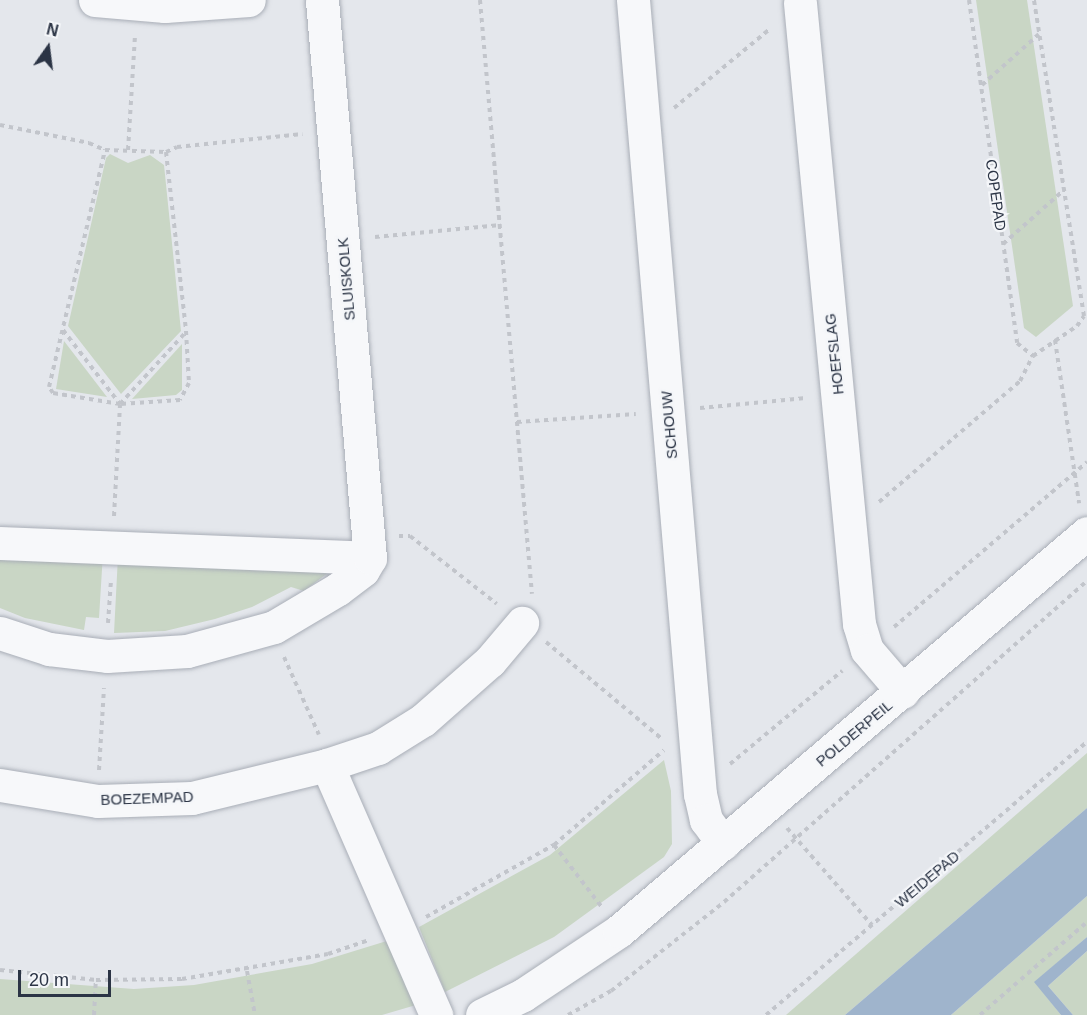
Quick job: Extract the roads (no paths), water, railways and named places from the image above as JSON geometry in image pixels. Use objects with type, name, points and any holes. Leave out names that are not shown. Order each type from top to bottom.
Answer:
[{"type":"street","points":[[95,0],[137,5],[249,0]]},
{"type":"street","name":"SLUISKOLK","points":[[321,0],[370,546]]},
{"type":"street","name":"SCHOUW","points":[[633,0],[698,779],[706,820],[723,843]]},
{"type":"street","name":"HOEFSLAG","points":[[800,3],[859,624],[867,650],[903,692]]},
{"type":"street","name":"POLDERPEIL","points":[[482,1015],[523,995],[619,931],[903,692],[1086,534]]},
{"type":"street","points":[[0,543],[113,548],[370,546],[363,570],[338,589],[274,627],[187,651],[107,656],[49,649],[0,633]]},
{"type":"street","name":"BOEZEMPAD","points":[[0,785],[98,801],[192,798],[327,765],[378,748],[423,720],[490,661],[527,611]]},
{"type":"street","points":[[327,765],[436,1015]]},
{"type":"water","points":[[1087,808],[1087,896],[951,1015],[845,1015]]},
{"type":"water","points":[[1087,937],[1087,951],[1048,986],[1073,1015],[1061,1015],[1034,982]]}]
